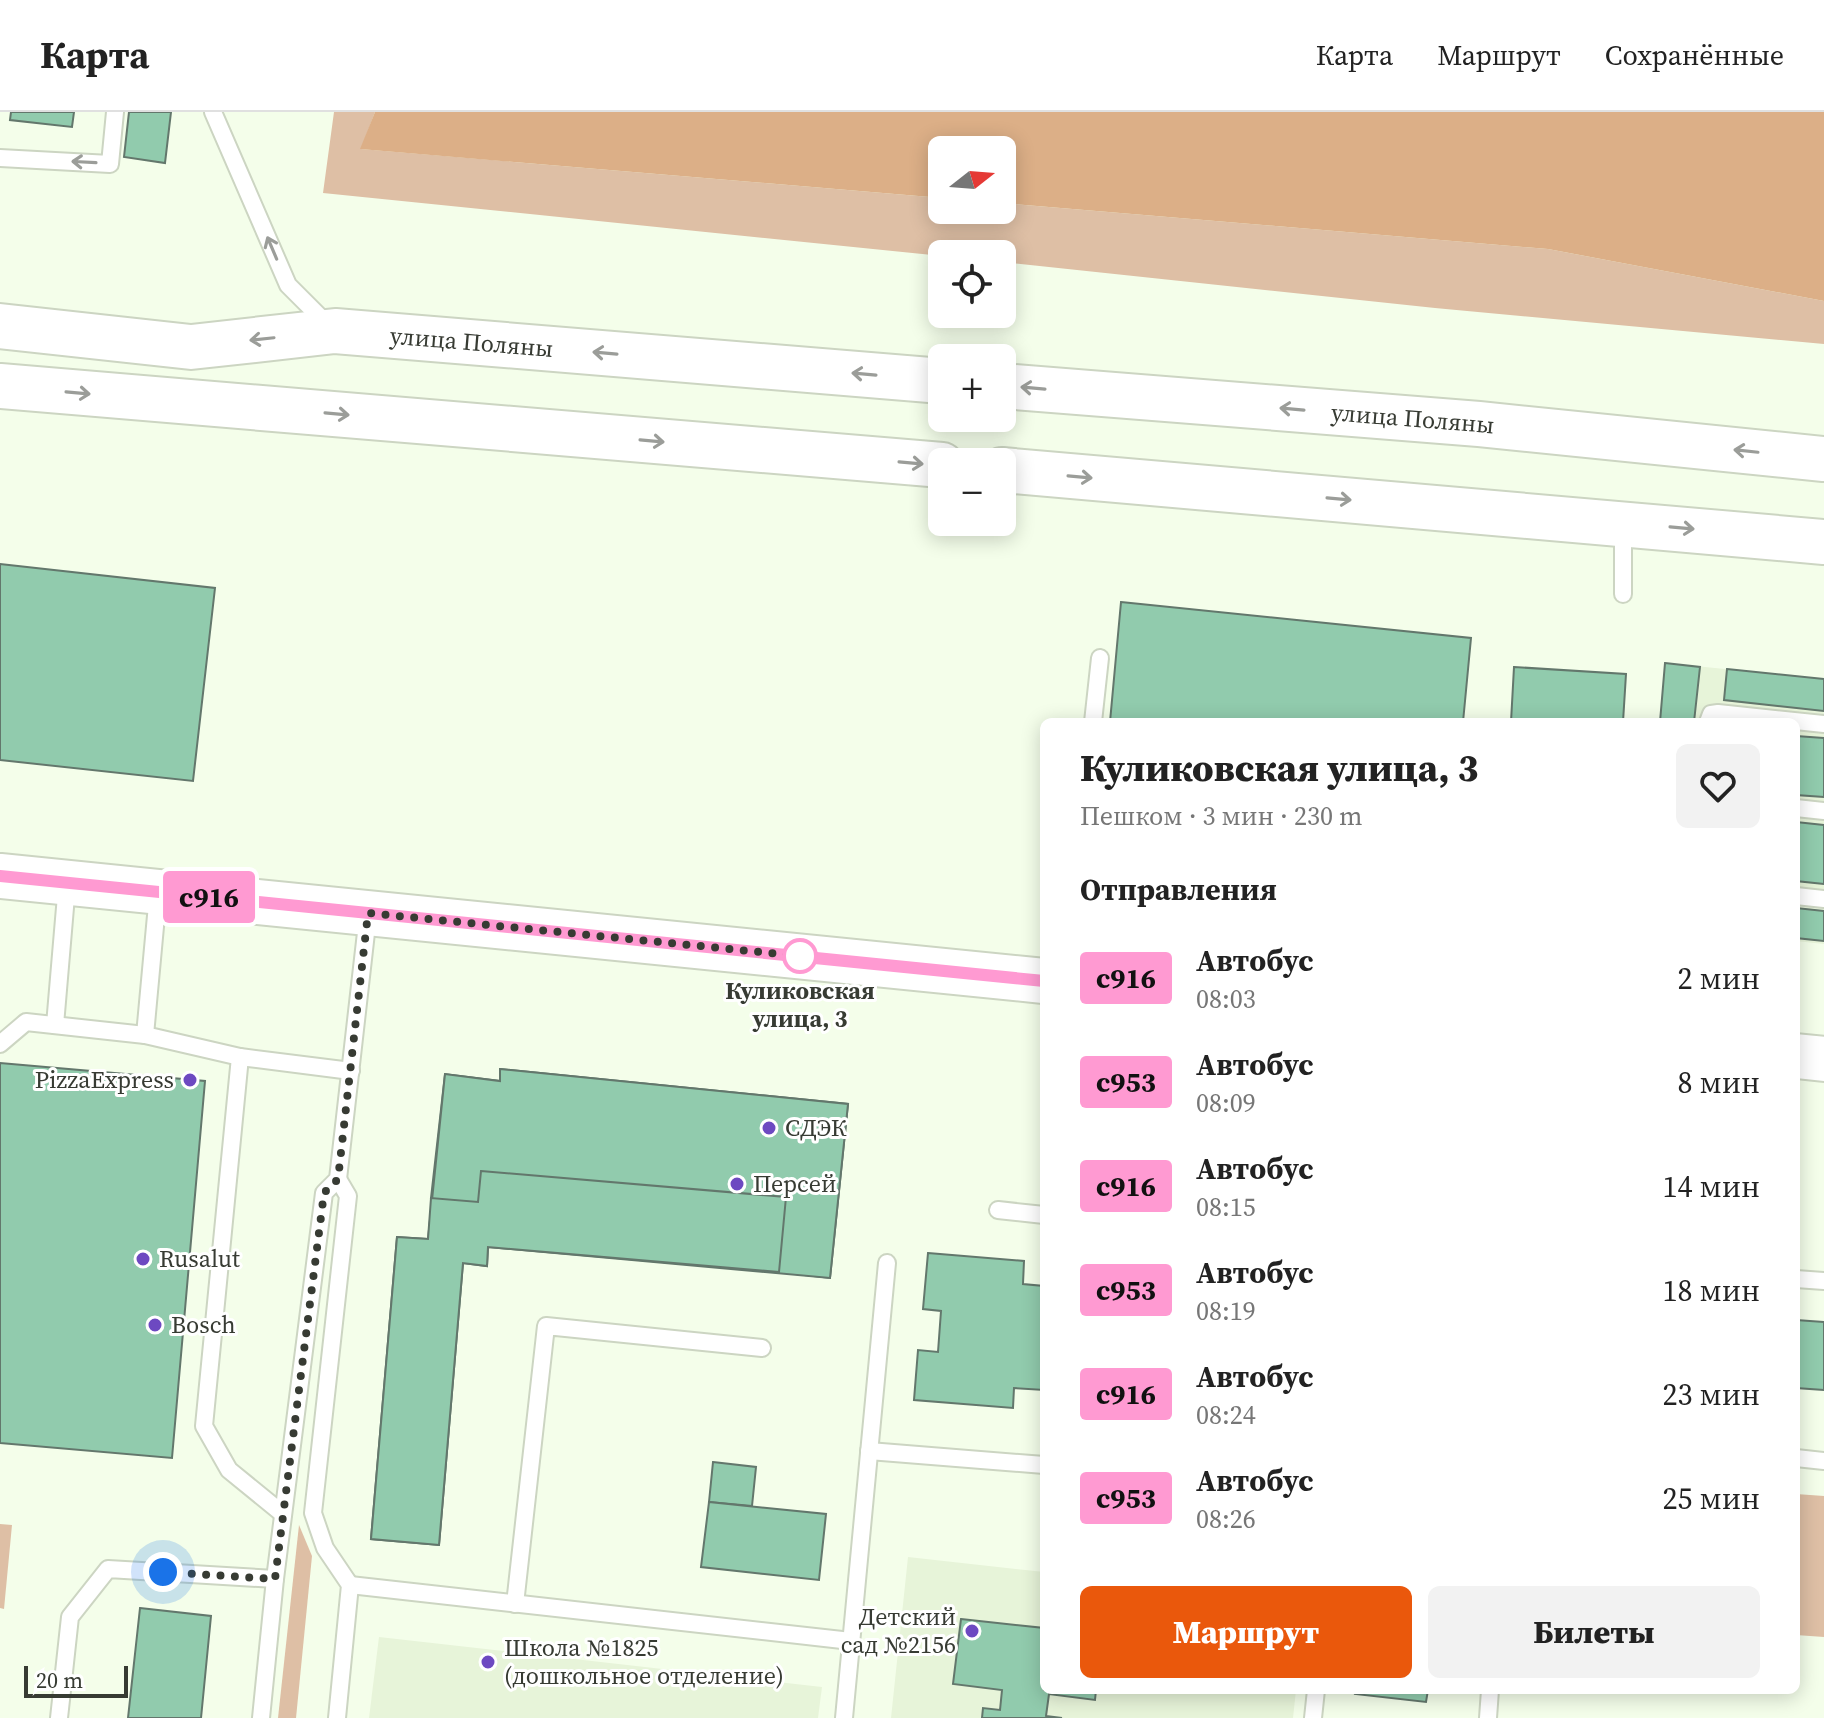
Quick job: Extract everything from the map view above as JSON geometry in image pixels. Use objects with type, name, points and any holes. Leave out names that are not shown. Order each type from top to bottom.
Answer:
[{"type":"main road","name":"улица Поляны","points":[[0,326],[191,347],[335,331],[928,380]]},
{"type":"main road","points":[[0,386],[928,464]]},
{"type":"main road","name":"улица Поляны","points":[[1016,387],[1479,424],[1824,459]]},
{"type":"main road","points":[[1016,471],[1824,542]]},
{"type":"main road","points":[[0,876],[1040,981]]},
{"type":"main road","points":[[1800,1056],[1824,1059]]},
{"type":"lane","points":[[0,158],[110,164],[115,112]]},
{"type":"lane","points":[[213,112],[288,285],[335,331]]},
{"type":"lane","points":[[1623,523],[1623,594]]},
{"type":"lane","points":[[1093,718],[1100,658]]},
{"type":"lane","points":[[1710,718],[1711,714],[1718,713],[1766,718]]},
{"type":"lane","points":[[1800,722],[1824,724]]},
{"type":"lane","points":[[1800,808],[1824,811]]},
{"type":"lane","points":[[55,1025],[67,884]]},
{"type":"lane","points":[[145,1035],[158,892]]},
{"type":"lane","points":[[1800,896],[1824,899]]},
{"type":"lane","points":[[337,1718],[350,1585],[325,1548],[313,1513],[348,1196],[338,1179],[368,913]]},
{"type":"lane","points":[[0,1044],[26,1022],[145,1035],[240,1057],[351,1071]]},
{"type":"lane","points":[[240,1057],[204,1426],[229,1470],[283,1514]]},
{"type":"lane","points":[[261,1718],[275,1579],[324,1193],[338,1179]]},
{"type":"lane","points":[[998,1210],[1040,1215]]},
{"type":"lane","points":[[844,1718],[887,1263]]},
{"type":"lane","points":[[1800,1279],[1824,1281]]},
{"type":"lane","points":[[515,1604],[546,1326],[762,1348]]},
{"type":"lane","points":[[869,1451],[1040,1465]]},
{"type":"lane","points":[[1800,1458],[1824,1461]]},
{"type":"lane","points":[[59,1718],[70,1617],[108,1569],[275,1579]]},
{"type":"lane","points":[[350,1585],[851,1641]]},
{"type":"lane","points":[[1313,1718],[1316,1694]]},
{"type":"lane","points":[[1488,1718],[1490,1694]]},
{"type":"shaded area","points":[[334,112],[375,112],[361,149],[928,197],[928,224],[1016,224],[1016,204],[1548,249],[1824,301],[1824,344],[1435,308],[1016,263],[1016,240],[928,240],[928,255],[323,193]]},
{"type":"shaded area","points":[[375,112],[1824,112],[1824,301],[1548,249],[1016,204],[1016,136],[928,136],[928,197],[360,149]]},
{"type":"shaded area","points":[[1665,663],[1824,679],[1824,944],[1800,941],[1800,718],[1660,718]]},
{"type":"shaded area","points":[[1800,1494],[1824,1496],[1824,1637],[1800,1635]]},
{"type":"shaded area","points":[[0,1524],[12,1525],[4,1609],[0,1608]]},
{"type":"shaded area","points":[[299,1525],[312,1556],[296,1718],[278,1718]]},
{"type":"shaded area","name":"Детский сад №2156","points":[[908,1557],[1040,1572],[1040,1694],[1296,1694],[1293,1718],[891,1718]]},
{"type":"shaded area","name":"Школа №1825 (дошкольное отделение)","points":[[379,1637],[822,1687],[818,1718],[369,1718]]},
{"type":"building","points":[[11,112],[74,112],[72,127],[10,120]]},
{"type":"building","points":[[129,112],[171,112],[165,163],[124,157]]},
{"type":"building","points":[[0,564],[215,588],[193,781],[0,760]]},
{"type":"building","points":[[1121,602],[1471,638],[1463,718],[1110,718]]},
{"type":"building","points":[[1665,663],[1700,667],[1694,718],[1660,718]]},
{"type":"building","points":[[1514,667],[1626,674],[1623,718],[1511,718]]},
{"type":"building","points":[[1727,669],[1824,679],[1824,711],[1724,700]]},
{"type":"building","points":[[1800,736],[1824,738],[1824,797],[1800,795]]},
{"type":"building","points":[[1800,822],[1824,825],[1824,884],[1800,881]]},
{"type":"building","points":[[1800,908],[1824,911],[1824,941],[1800,938]]},
{"type":"building","points":[[0,1063],[205,1081],[172,1458],[0,1443]]},
{"type":"building","name":"Персей","points":[[500,1069],[848,1104],[830,1278],[779,1272],[786,1197],[481,1171],[478,1202],[431,1198],[445,1074],[500,1081]]},
{"type":"building","points":[[500,1069],[848,1104],[830,1278],[488,1247],[487,1266],[463,1263],[439,1545],[371,1539],[397,1237],[428,1239],[445,1074],[500,1081]]},
{"type":"building","points":[[481,1171],[786,1197],[779,1272],[488,1247],[487,1266],[463,1263],[439,1545],[371,1539],[397,1237],[428,1239],[431,1198],[478,1202]]},
{"type":"building","points":[[928,1253],[1024,1261],[1023,1284],[1040,1286],[1040,1390],[1014,1388],[1013,1408],[914,1400],[918,1350],[938,1352],[941,1311],[923,1309]]},
{"type":"building","points":[[1800,1320],[1824,1322],[1824,1390],[1800,1388]]},
{"type":"building","points":[[713,1462],[756,1467],[752,1506],[709,1502]]},
{"type":"building","points":[[709,1502],[826,1514],[819,1580],[701,1567]]},
{"type":"building","points":[[140,1608],[211,1616],[201,1718],[128,1718]]},
{"type":"building","points":[[961,1619],[1040,1628],[1040,1694],[1049,1694],[1046,1716],[1062,1718],[982,1718],[983,1708],[1000,1710],[1002,1690],[953,1684]]},
{"type":"building","points":[[1049,1694],[1096,1694],[1095,1700]]},
{"type":"building","points":[[1355,1694],[1427,1694],[1426,1702]]},
{"type":"bus line","name":"с916","points":[[0,876],[1040,981]]},
{"type":"place","name":"Куликовская улица, 3","points":[[800,956]]},
{"type":"place","name":"PizzaExpress","points":[[190,1080]]},
{"type":"place","name":"СДЭК","points":[[769,1128]]},
{"type":"place","name":"Персей","points":[[737,1184]]},
{"type":"place","name":"Rusalut","points":[[143,1259]]},
{"type":"place","name":"Bosch","points":[[155,1325]]},
{"type":"place","name":"Детский сад №2156","points":[[972,1631]]},
{"type":"place","name":"Школа №1825 (дошкольное отделение)","points":[[488,1662]]},
{"type":"route","points":[[163,1572],[275,1579],[324,1193],[338,1179],[368,913],[800,956]]}]
